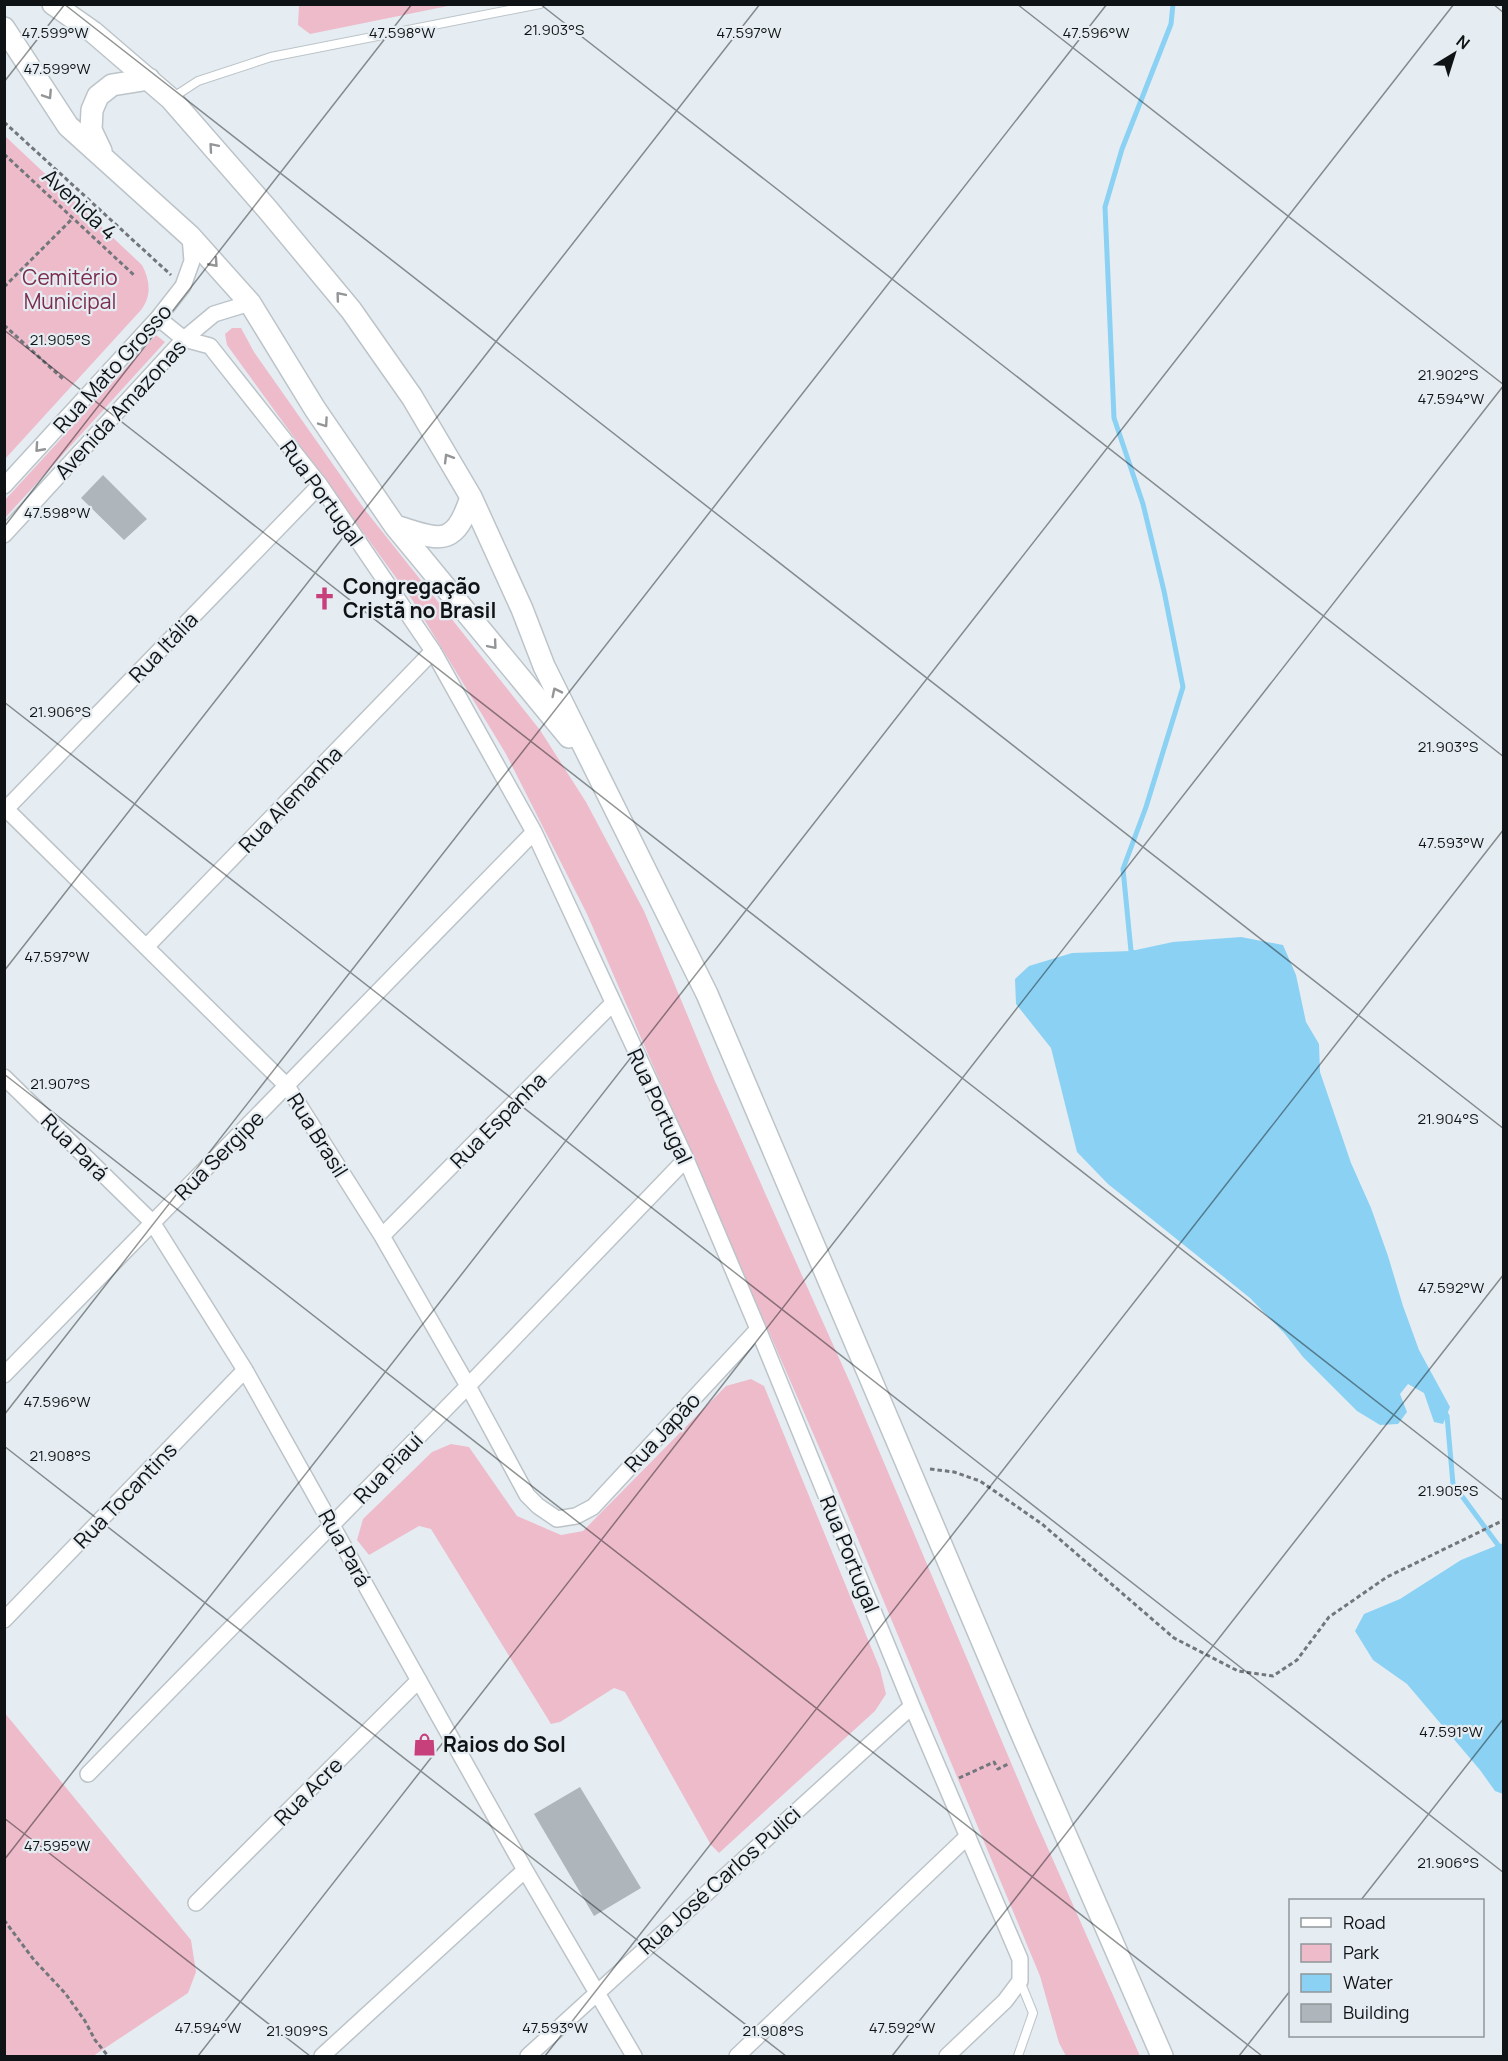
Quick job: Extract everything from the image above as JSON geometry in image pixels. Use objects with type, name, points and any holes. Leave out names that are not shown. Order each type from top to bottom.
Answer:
[{"type":"main road","points":[[53,4],[93,32],[171,99],[268,210],[351,310],[412,398],[471,497],[522,609],[544,666],[707,994],[1162,2056]]},
{"type":"main road","points":[[4,28],[68,126],[190,236],[250,303],[315,409],[395,526],[591,763]]},
{"type":"main road","points":[[105,159],[91,130],[92,110],[98,96],[112,85],[149,79]]},
{"type":"main road","points":[[395,526],[430,536],[445,537],[455,531],[464,517],[471,497]]},
{"type":"street","name":"Rua Mato Grosso","points":[[4,486],[158,318],[183,286],[192,261],[190,236]]},
{"type":"street","name":"Avenida Amazonas","points":[[4,535],[184,339],[214,314],[250,303]]},
{"type":"street","name":"Rua Portugal","points":[[158,318],[184,339],[210,346],[320,485],[433,651],[534,832],[686,1159],[758,1329],[912,1706],[1020,1959],[1020,1981]]},
{"type":"street","name":"Rua Itália","points":[[5,808],[320,485]]},
{"type":"street","name":"Rua Alemanha","points":[[147,946],[433,651]]},
{"type":"street","name":"Rua Brasil","points":[[5,808],[287,1086],[382,1236],[527,1495],[557,1519]]},
{"type":"street","name":"Rua Sergipe","points":[[4,1375],[534,832]]},
{"type":"street","name":"Rua Espanha","points":[[382,1236],[613,1003]]},
{"type":"street","name":"Rua Pará","points":[[4,1077],[152,1222],[245,1370],[525,1870],[634,2056]]},
{"type":"street","name":"Rua Piauí","points":[[88,1774],[468,1386],[686,1159]]},
{"type":"street","name":"Rua Japão","points":[[557,1519],[576,1516],[593,1507],[758,1329]]},
{"type":"street","name":"Rua Tocantins","points":[[4,1620],[245,1370]]},
{"type":"street","name":"Rua Acre","points":[[196,1903],[419,1680]]},
{"type":"street","name":"Rua José Carlos Pulici","points":[[528,2056],[912,1706]]},
{"type":"street","points":[[737,2056],[968,1836]]},
{"type":"street","points":[[322,2056],[525,1870]]},
{"type":"street","points":[[947,2056],[1005,2001],[1020,1981]]},
{"type":"lane","points":[[171,99],[198,81],[272,57],[540,4]]},
{"type":"lane","points":[[1018,2056],[1033,2013],[1020,1981]]},
{"type":"path","points":[[4,122],[183,286]]},
{"type":"path","name":"Avenida 4","points":[[4,154],[135,276]]},
{"type":"path","points":[[4,288],[73,218]]},
{"type":"path","points":[[4,324],[64,380]]},
{"type":"path","points":[[908,1466],[954,1472],[980,1481],[1042,1524],[1174,1638],[1238,1671],[1273,1676],[1297,1660],[1329,1617],[1388,1577],[1503,1520]]},
{"type":"path","points":[[958,1779],[994,1762],[998,1769],[1008,1764]]},
{"type":"path","points":[[4,1920],[34,1960],[64,1993],[108,2056]]},
{"type":"green space","points":[[299,4],[453,5],[310,34],[298,25]]},
{"type":"green space","name":"Cemitério Municipal","points":[[5,136],[142,265],[149,288],[145,305],[141,310],[5,459]]},
{"type":"green space","points":[[232,328],[241,328],[254,352],[365,510],[540,730],[586,802],[644,911],[714,1079],[852,1387],[1034,1817],[1140,2056],[1066,2056],[1059,2043],[1040,1976],[829,1470],[587,914],[506,754],[413,601],[227,345],[225,334]]},
{"type":"green space","points":[[156,335],[165,342],[5,518],[5,500]]},
{"type":"green space","points":[[751,1379],[764,1386],[880,1669],[886,1694],[875,1711],[719,1853],[711,1845],[625,1692],[614,1688],[560,1722],[551,1724],[431,1529],[419,1526],[369,1555],[357,1540],[363,1519],[432,1452],[451,1444],[469,1447],[517,1516],[561,1535],[583,1531],[726,1386]]},
{"type":"green space","points":[[4,1712],[191,1940],[196,1972],[188,1993],[93,2056],[5,2056]]},
{"type":"water","points":[[1241,937],[1283,945],[1296,975],[1306,1022],[1319,1044],[1320,1072],[1351,1163],[1371,1208],[1419,1350],[1450,1407],[1443,1424],[1434,1422],[1424,1393],[1408,1384],[1400,1394],[1407,1412],[1398,1424],[1380,1425],[1357,1411],[1303,1357],[1285,1334],[1250,1298],[1108,1184],[1077,1152],[1051,1048],[1016,1004],[1015,979],[1029,966],[1072,953],[1131,951],[1173,942]]},
{"type":"water","points":[[1504,1543],[1503,1794],[1495,1791],[1407,1684],[1373,1660],[1355,1631],[1364,1614],[1400,1599],[1461,1560]]},
{"type":"building","points":[[103,475],[147,519],[124,540],[81,498]]},
{"type":"building","points":[[580,1787],[641,1888],[594,1916],[534,1814]]},
{"type":"waterway","points":[[1137,956],[1131,951],[1123,869],[1146,807],[1183,687],[1164,591],[1143,504],[1114,418],[1105,207],[1122,149],[1171,24],[1173,4]]},
{"type":"waterway","points":[[1443,1410],[1447,1416],[1453,1484],[1498,1545],[1499,1550]]},
{"type":"place","name":"Congregação Cristã no Brasil","points":[[325,598]]},
{"type":"place","name":"Raios do Sol","points":[[425,1744]]}]
